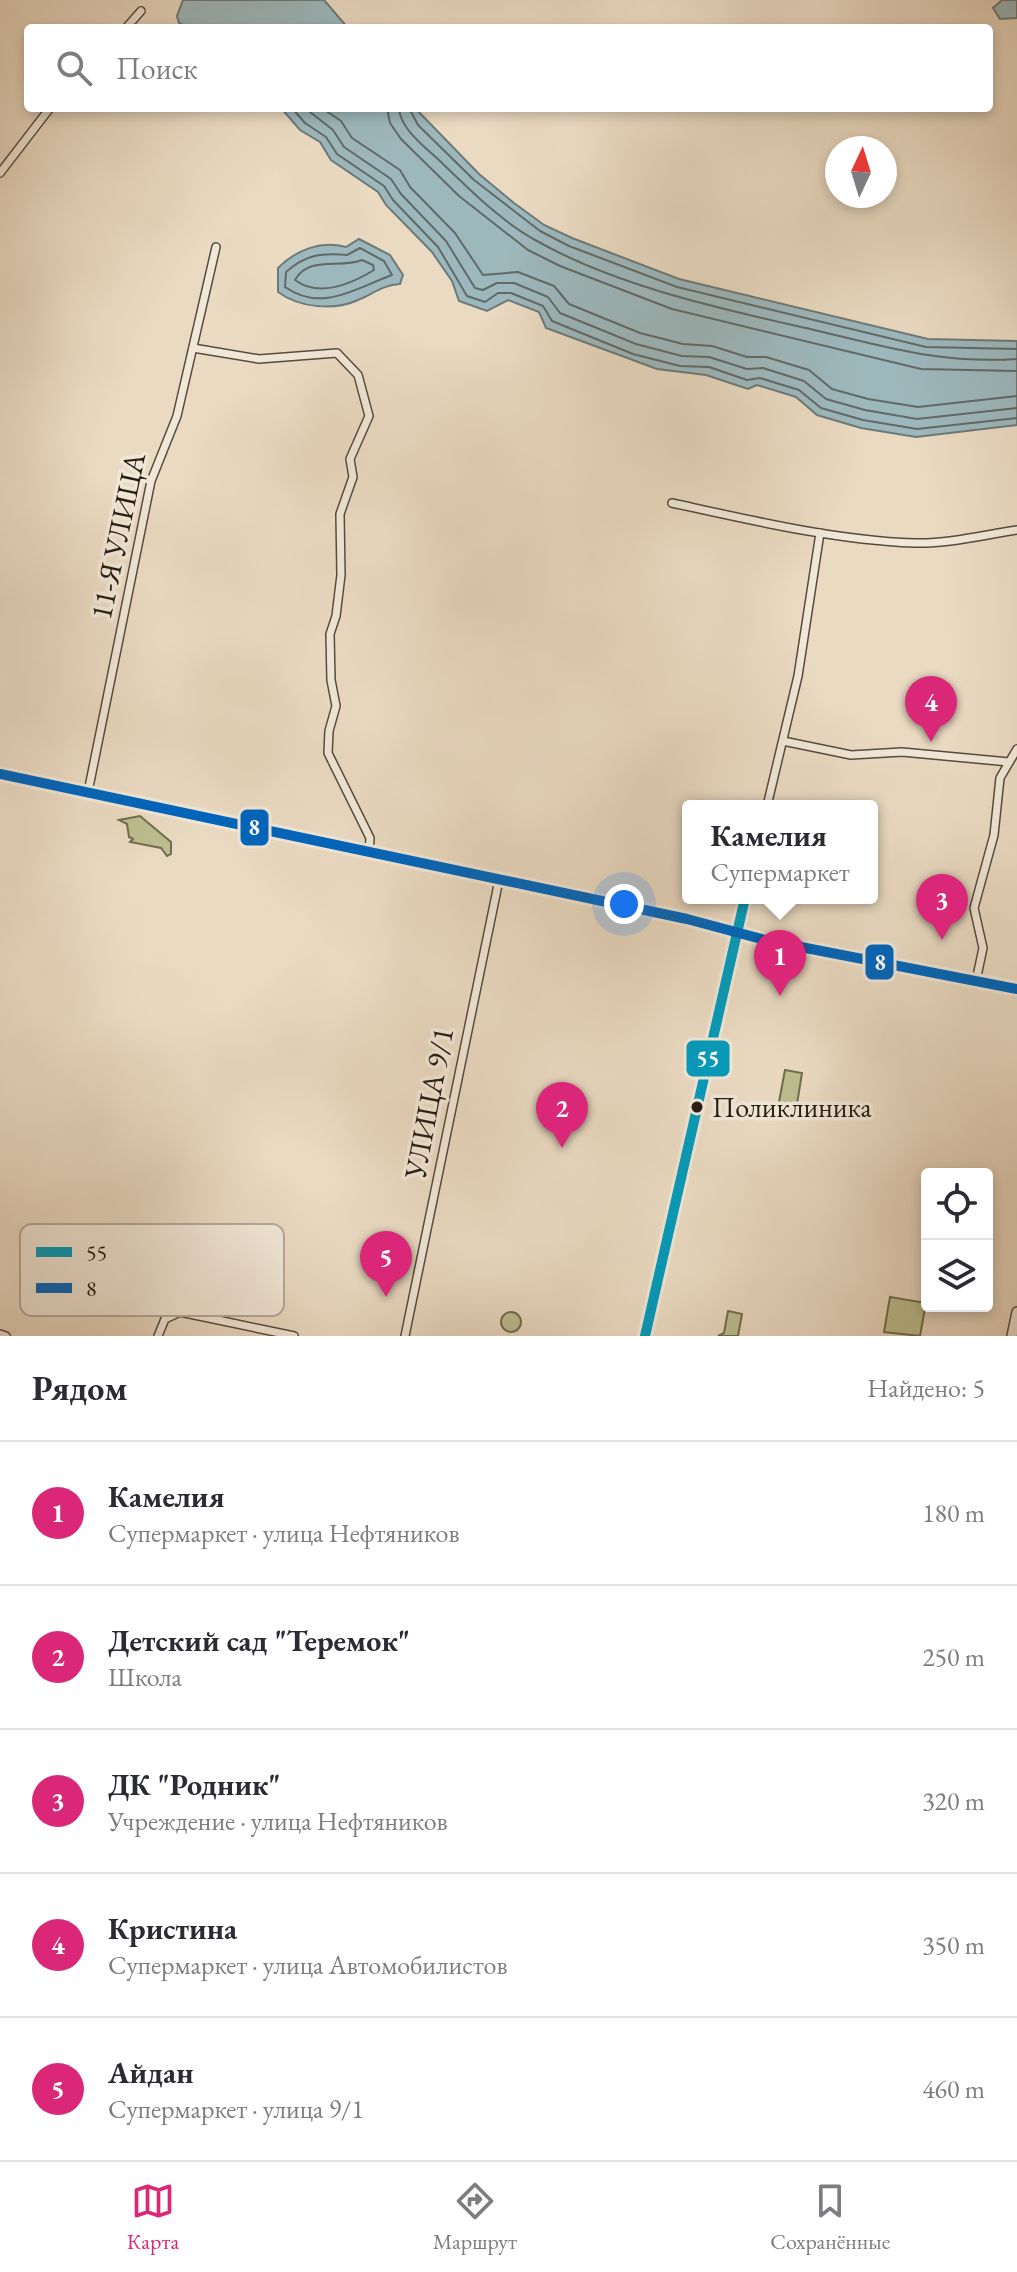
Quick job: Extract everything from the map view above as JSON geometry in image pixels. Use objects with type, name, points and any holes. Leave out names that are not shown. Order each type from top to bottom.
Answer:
[{"type":"street","points":[[130,24],[141,11]]},
{"type":"street","points":[[0,173],[24,137],[46,112]]},
{"type":"street","name":"11-Я УЛИЦА","points":[[88,792],[151,481],[177,416],[216,247]]},
{"type":"street","points":[[193,348],[259,359],[337,353],[352,368],[362,386],[369,416],[350,459],[353,477],[339,519],[341,575],[336,616],[330,634],[331,680],[336,706],[329,731],[328,753],[370,838],[369,853]]},
{"type":"street","points":[[672,503],[820,533],[915,543],[1017,530]]},
{"type":"street","points":[[768,800],[799,669],[820,533]]},
{"type":"street","points":[[783,741],[851,755],[902,752],[1009,762]]},
{"type":"street","points":[[976,981],[983,948],[974,908],[994,835],[1000,778],[1017,749]]},
{"type":"street","points":[[0,774],[687,919],[737,933],[1017,989]]},
{"type":"street","name":"УЛИЦА 9/1","points":[[405,1336],[499,880]]},
{"type":"street","points":[[648,1336],[744,904]]},
{"type":"street","points":[[1012,1336],[1017,1312]]},
{"type":"street","points":[[158,1336],[168,1316]]},
{"type":"street","points":[[203,1316],[294,1336]]},
{"type":"street","points":[[0,1334],[6,1336]]},
{"type":"green space","points":[[140,816],[171,842],[171,854],[167,856],[161,848],[130,842],[133,839],[129,837],[127,824],[119,820]]},
{"type":"green space","points":[[785,1070],[802,1073],[796,1110],[778,1107]]},
{"type":"green space","points":[[890,1297],[921,1302],[921,1312],[924,1312],[920,1336],[884,1332]]},
{"type":"green space","points":[[728,1311],[742,1314],[738,1336],[718,1336],[724,1333]]},
{"type":"green space","points":[[511,1312],[518,1315],[521,1322],[518,1329],[511,1332],[504,1329],[501,1322],[504,1315]]},
{"type":"water","points":[[183,0],[324,0],[345,24],[181,24],[177,16]]},
{"type":"water","points":[[1002,0],[1017,0],[1017,18],[1000,19],[993,8]]},
{"type":"water","points":[[284,112],[419,112],[479,174],[544,225],[679,279],[928,339],[1017,341],[1017,425],[916,437],[861,428],[817,415],[796,397],[757,385],[748,389],[706,375],[657,369],[546,328],[539,312],[508,300],[487,311],[459,301],[452,281],[432,252],[386,205],[378,192],[331,160],[320,142],[300,130]]},
{"type":"water","points":[[359,239],[390,255],[403,275],[400,284],[349,303],[328,307],[296,302],[278,292],[278,268],[293,256],[318,246],[346,247]]},
{"type":"transit line","name":"8","points":[[0,774],[687,919],[765,940],[1017,989]]},
{"type":"transit line","name":"55","points":[[645,1336],[744,904]]},
{"type":"place","name":"Кристина","points":[[931,742]]},
{"type":"place","name":"ДК \"Родник\"","points":[[942,940]]},
{"type":"place","name":"Камелия","points":[[780,996]]},
{"type":"place","name":"Поликлиника","points":[[697,1107]]},
{"type":"place","name":"Детский сад \"Теремок\"","points":[[562,1148]]},
{"type":"place","name":"Айдан","points":[[386,1297]]}]
